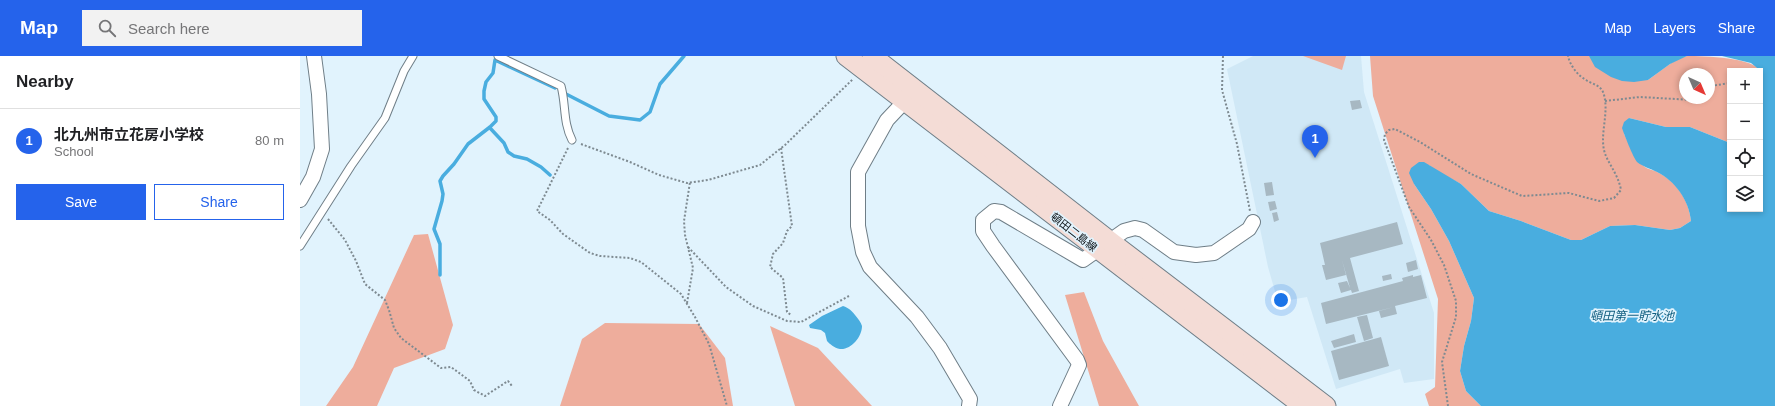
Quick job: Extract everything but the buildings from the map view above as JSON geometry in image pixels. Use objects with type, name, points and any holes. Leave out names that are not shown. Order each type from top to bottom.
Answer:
[{"type":"main road","name":"頓田二島線","points":[[846,56],[868,62],[1104,245],[1299,400],[1326,406]]},
{"type":"main road","name":"頓田二島線","points":[[868,62],[905,100],[1104,245]]},
{"type":"street","points":[[300,200],[313,177],[322,149],[319,94],[314,56]]},
{"type":"street","points":[[905,100],[887,120],[858,172],[858,226],[863,252],[870,267],[917,317],[940,348],[970,399],[969,406]]},
{"type":"street","points":[[1060,406],[1079,365],[1077,360],[993,246],[983,231],[983,220],[994,212],[1001,212],[1083,260],[1124,231],[1135,228],[1143,230],[1174,252],[1196,255],[1214,253],[1249,229],[1253,222]]},
{"type":"lane","points":[[300,246],[351,166],[385,118],[404,71],[412,56]]},
{"type":"lane","points":[[498,56],[561,86],[564,97],[567,130],[572,140]]},
{"type":"path","points":[[1223,56],[1222,90],[1237,144],[1253,222]]},
{"type":"path","points":[[1448,406],[1442,362],[1456,317],[1456,301],[1444,265],[1431,240],[1409,208],[1384,140],[1385,134],[1389,130],[1395,129],[1425,145],[1471,174],[1522,196],[1569,193],[1599,201],[1614,198],[1621,190],[1619,179],[1604,151],[1605,101],[1602,91],[1596,85],[1585,80],[1572,67],[1568,56]]},
{"type":"path","points":[[727,406],[709,344],[681,294],[641,262],[630,258],[600,256],[590,252],[563,234],[550,220],[538,211],[572,140],[630,162],[659,175],[687,183],[708,180],[760,165],[781,148],[868,62]]},
{"type":"path","points":[[1715,85],[1727,83]]},
{"type":"path","points":[[1605,101],[1640,97],[1679,98]]},
{"type":"path","points":[[781,148],[792,226],[787,231],[782,243],[773,254],[770,267],[784,278],[787,312],[791,315]]},
{"type":"path","points":[[687,303],[693,274],[685,235],[684,221],[690,182]]},
{"type":"path","points":[[322,213],[345,240],[356,261],[365,284],[385,300],[390,310],[394,328],[401,338],[441,368],[451,367],[470,381],[474,390],[485,396],[508,381],[512,386]]},
{"type":"path","points":[[688,247],[726,287],[753,306],[786,321],[801,322],[849,296]]},
{"type":"shaded area","points":[[1253,56],[1361,56],[1364,92],[1434,313],[1434,379],[1404,383],[1400,369],[1336,389],[1307,297],[1278,302],[1268,267],[1227,69]]},
{"type":"shaded area","points":[[1303,56],[1346,56],[1342,70]]},
{"type":"shaded area","points":[[1370,56],[1589,56],[1648,80],[1672,63],[1687,56],[1728,58],[1750,64],[1758,68],[1727,68],[1727,142],[1690,127],[1666,127],[1629,118],[1624,134],[1635,156],[1645,167],[1656,171],[1670,180],[1676,186],[1688,206],[1691,221],[1680,228],[1670,230],[1635,225],[1610,226],[1581,240],[1571,240],[1521,221],[1489,211],[1461,184],[1435,170],[1429,165],[1414,184],[1431,209],[1449,241],[1474,298],[1471,321],[1464,346],[1460,371],[1466,391],[1481,406],[1429,406],[1425,394],[1435,387],[1438,299],[1373,96]]},
{"type":"shaded area","points":[[428,234],[453,325],[445,349],[394,368],[377,406],[326,406],[353,367],[414,235]]},
{"type":"shaded area","points":[[1084,292],[1103,341],[1139,406],[1099,406],[1065,295]]},
{"type":"shaded area","points":[[605,323],[699,324],[725,358],[733,406],[560,406],[582,339]]},
{"type":"shaded area","points":[[770,326],[818,348],[872,406],[795,406]]},
{"type":"water","points":[[1589,56],[1687,56],[1670,64],[1648,80],[1634,82],[1622,81],[1611,77],[1595,67]]},
{"type":"water","name":"頓田第一貯水池","points":[[1722,56],[1775,56],[1775,406],[1481,406],[1466,391],[1460,371],[1464,346],[1471,321],[1474,298],[1449,241],[1431,209],[1414,184],[1409,173],[1411,168],[1419,162],[1424,162],[1461,184],[1489,211],[1521,221],[1571,240],[1581,240],[1610,226],[1635,225],[1670,230],[1680,228],[1691,221],[1690,213],[1684,199],[1670,180],[1637,162],[1622,128],[1624,122],[1629,118],[1666,127],[1690,127],[1727,142],[1727,212],[1763,212],[1763,68],[1757,68],[1751,63]]},
{"type":"water","points":[[843,306],[853,312],[862,326],[862,330],[852,345],[844,349],[840,349],[834,347],[827,341],[825,333],[821,330],[810,328],[809,325],[822,316]]},
{"type":"waterway","points":[[566,94],[609,116],[640,120],[650,112],[660,84],[684,56]]},
{"type":"waterway","points":[[440,275],[440,244],[434,229],[443,194],[440,181],[468,144],[496,121],[496,117],[484,99],[486,82],[493,73],[495,60],[555,88]]},
{"type":"waterway","points":[[490,128],[504,143],[508,152],[514,156],[527,159],[541,167],[550,175]]},
{"type":"place","name":"北九州市立花房小学校","points":[[1315,158]]}]
